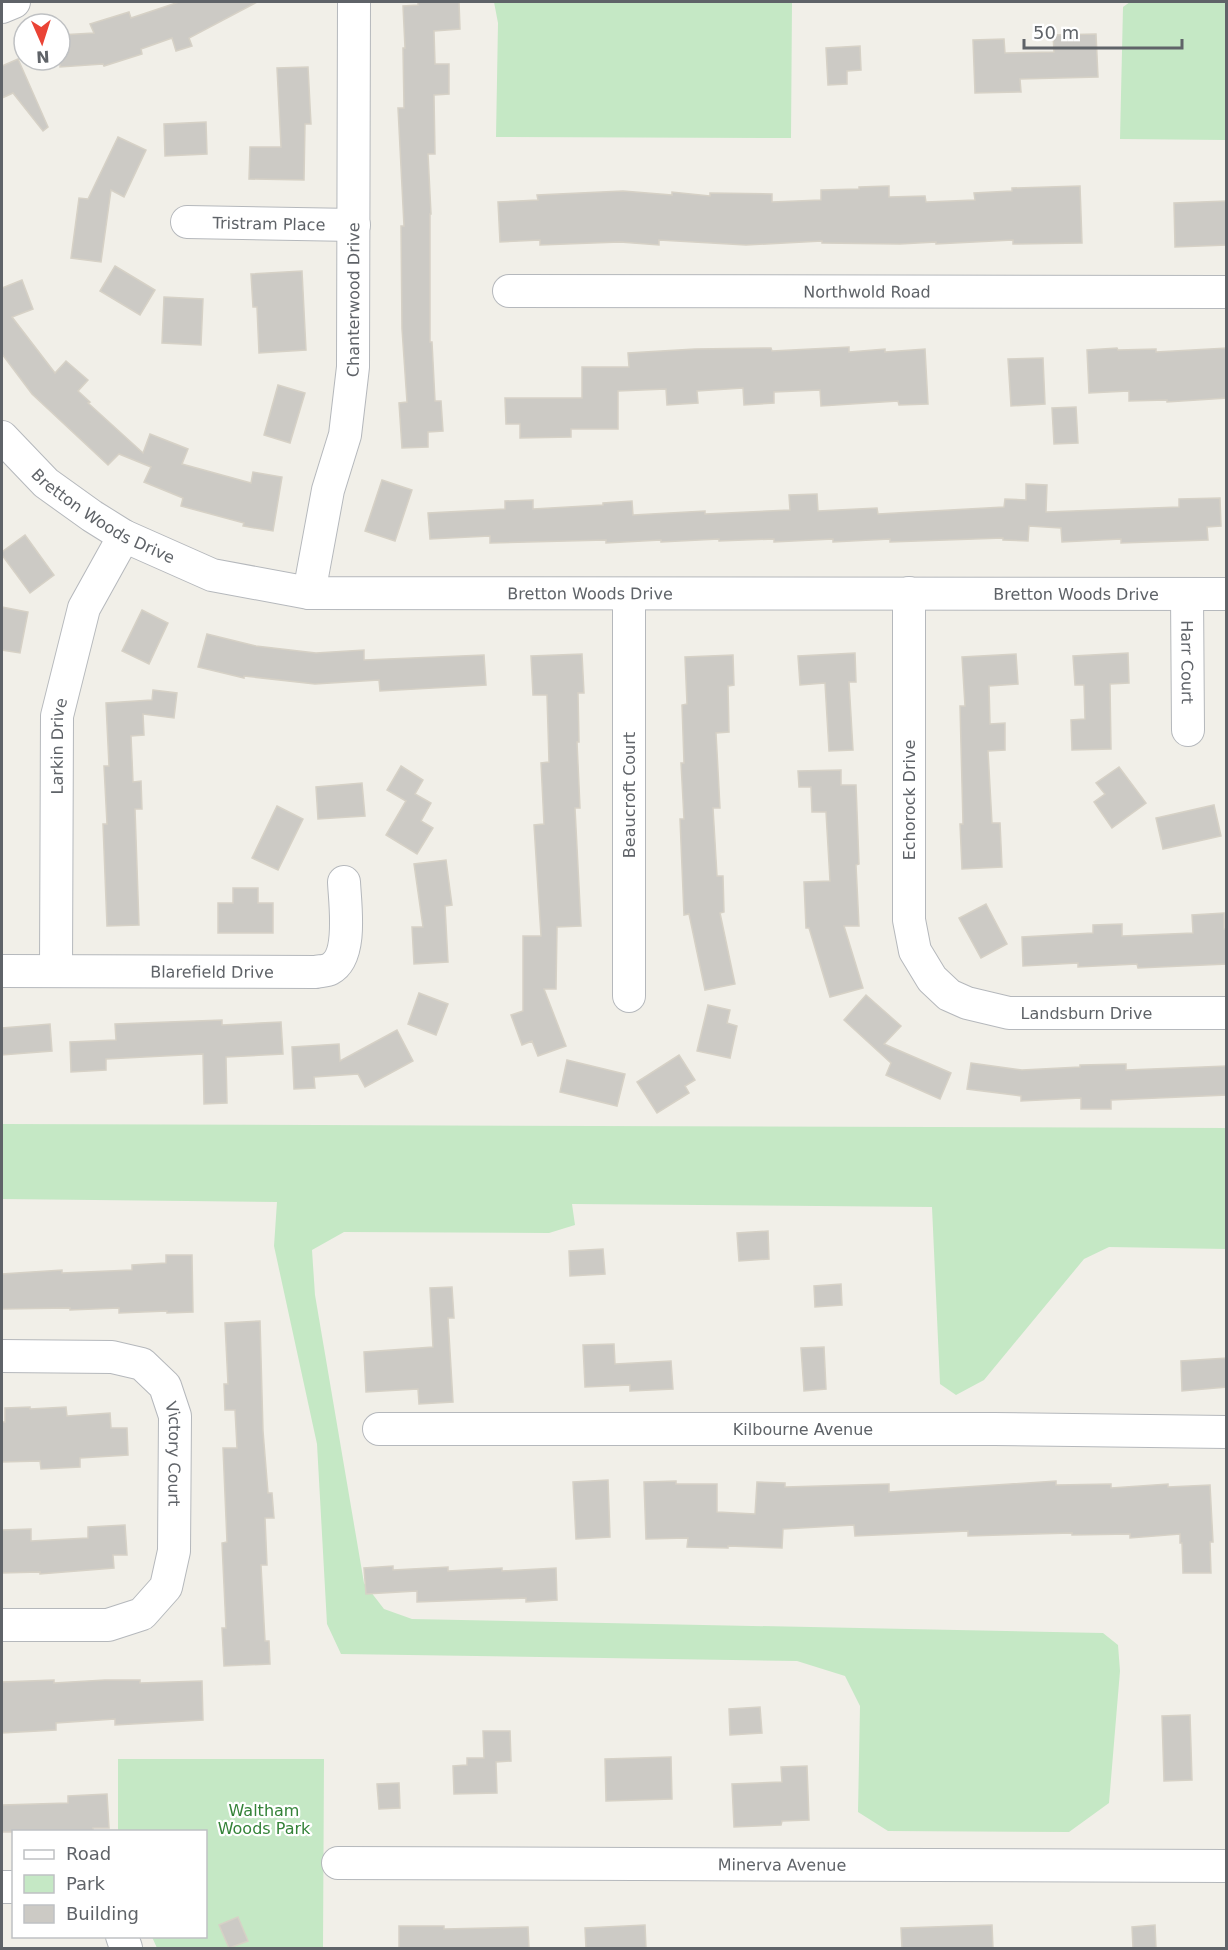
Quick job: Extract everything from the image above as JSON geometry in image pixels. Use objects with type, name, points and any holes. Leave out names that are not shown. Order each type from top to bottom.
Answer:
[{"type":"street","points":[[2,6],[14,2]]},
{"type":"street","name":"Chanterwood Drive","points":[[309,593],[328,490],[345,435],[353,367],[354,2]]},
{"type":"street","name":"Tristram Place","points":[[186,222],[354,225]]},
{"type":"street","name":"Northwold Road","points":[[509,291],[1227,292]]},
{"type":"street","name":"Bretton Woods Drive","points":[[2,436],[46,483],[124,536],[212,575],[309,593],[1227,594]]},
{"type":"street","name":"Larkin Drive","points":[[56,971],[57,716],[84,608],[124,536]]},
{"type":"street","name":"Echorock Drive","points":[[909,593],[909,920],[915,951],[932,979],[949,995]]},
{"type":"street","name":"Beaucroft Court","points":[[629,594],[629,996]]},
{"type":"street","name":"Harr Court","points":[[1187,594],[1188,730]]},
{"type":"street","name":"Blarefield Drive","points":[[2,971],[316,972],[331,968],[342,957],[345,943],[344,882]]},
{"type":"street","name":"Landsburn Drive","points":[[949,995],[967,1004],[1008,1013],[1227,1013]]},
{"type":"street","name":"Victory Court","points":[[2,1356],[112,1357],[142,1364],[165,1386],[175,1416],[174,1551],[166,1587],[142,1614],[108,1625],[2,1625]]},
{"type":"street","name":"Kilbourne Avenue","points":[[379,1429],[994,1429],[1227,1432]]},
{"type":"street","name":"Minerva Avenue","points":[[339,1863],[1227,1866]]},
{"type":"green space","points":[[494,2],[792,2],[791,138],[496,137],[498,23]]},
{"type":"green space","points":[[1130,2],[1226,2],[1226,140],[1120,139],[1123,7]]},
{"type":"green space","points":[[2,1124],[1226,1128],[1226,1249],[1109,1247],[1084,1259],[984,1380],[956,1395],[940,1384],[932,1207],[572,1204],[575,1225],[549,1233],[344,1232],[312,1250],[315,1295],[364,1583],[384,1609],[412,1619],[1103,1633],[1118,1645],[1120,1671],[1109,1803],[1069,1832],[888,1831],[858,1812],[860,1706],[845,1676],[797,1661],[341,1654],[327,1624],[317,1444],[274,1246],[277,1202],[2,1199]]},
{"type":"green space","name":"Waltham Woods Park","points":[[118,1759],[324,1759],[323,1948],[157,1948],[152,1938],[207,1938],[207,1830],[118,1830]]},
{"type":"building","points":[[179,2],[257,2],[189,38],[192,46],[176,51],[172,38],[141,49],[142,54],[104,66],[103,64],[72,66],[72,34],[94,33],[90,24],[129,12],[131,18]]},
{"type":"building","points":[[418,2],[459,2],[460,29],[434,31],[435,64],[449,64],[449,94],[434,95],[435,154],[428,154],[431,214],[430,342],[432,342],[435,401],[441,401],[443,431],[428,432],[428,447],[402,448],[399,403],[407,402],[402,329],[401,226],[404,226],[398,108],[404,108],[403,6],[418,5]]},
{"type":"building","points":[[1096,34],[1098,77],[1020,79],[1021,92],[975,93],[973,40],[1004,39],[1005,53],[1054,52],[1053,35]]},
{"type":"building","points":[[860,46],[861,70],[847,71],[847,84],[828,85],[826,48]]},
{"type":"building","points":[[12,62],[12,72],[24,72],[48,127],[43,131],[13,93],[2,98],[2,66]]},
{"type":"building","points":[[308,67],[311,124],[305,124],[304,180],[249,179],[250,147],[281,147],[277,68]]},
{"type":"building","points":[[206,122],[207,154],[165,156],[164,124]]},
{"type":"building","points":[[118,137],[146,150],[124,197],[111,190],[101,262],[71,258],[79,198],[88,199]]},
{"type":"building","points":[[889,186],[889,197],[925,196],[926,202],[975,200],[974,193],[1012,191],[1012,188],[1080,186],[1082,243],[1013,244],[1013,240],[936,244],[936,242],[822,243],[822,241],[746,245],[659,240],[659,245],[620,242],[540,245],[540,240],[500,242],[498,202],[538,200],[537,195],[623,191],[672,195],[672,192],[710,196],[710,193],[772,194],[772,202],[821,200],[821,190]]},
{"type":"building","points":[[1227,201],[1227,245],[1175,247],[1174,203]]},
{"type":"building","points":[[115,266],[155,290],[140,315],[100,291]]},
{"type":"building","points":[[302,271],[306,350],[259,353],[257,307],[253,307],[251,274]]},
{"type":"building","points":[[22,280],[33,309],[12,317],[55,373],[66,361],[88,380],[78,391],[143,453],[150,434],[188,449],[182,464],[251,483],[253,472],[282,477],[273,531],[243,526],[244,523],[181,506],[183,498],[144,482],[151,467],[119,454],[108,465],[32,394],[2,354],[2,288]]},
{"type":"building","points":[[164,297],[203,299],[201,345],[162,343]]},
{"type":"building","points":[[849,347],[849,352],[925,349],[928,404],[899,405],[898,401],[821,406],[820,390],[774,392],[774,403],[744,405],[743,388],[697,391],[698,403],[667,405],[666,389],[618,391],[618,429],[571,429],[571,437],[520,438],[520,424],[506,424],[505,398],[582,398],[582,367],[629,367],[628,353],[695,349],[771,348],[772,351]]},
{"type":"building","points":[[1117,348],[1118,350],[1156,349],[1156,352],[1227,348],[1227,398],[1167,402],[1167,400],[1129,401],[1129,391],[1089,393],[1087,350]]},
{"type":"building","points":[[1043,358],[1045,404],[1011,406],[1008,359]]},
{"type":"building","points":[[278,385],[305,393],[290,443],[264,435]]},
{"type":"building","points":[[1076,407],[1078,443],[1054,444],[1052,408]]},
{"type":"building","points":[[382,480],[412,490],[395,541],[365,531]]},
{"type":"building","points":[[1026,484],[1047,485],[1046,512],[1179,507],[1179,499],[1220,498],[1221,526],[1207,527],[1208,540],[1121,543],[1121,539],[1062,542],[1061,528],[1029,526],[1028,541],[1003,540],[1003,538],[890,542],[890,539],[774,542],[774,539],[719,541],[719,539],[606,543],[606,540],[490,543],[490,536],[430,539],[428,513],[505,509],[505,501],[533,500],[533,509],[632,501],[633,515],[790,510],[789,495],[817,494],[818,511],[877,508],[878,514],[1004,507],[1005,499],[1026,500]]},
{"type":"building","points":[[25,535],[54,575],[30,593],[2,555],[2,552]]},
{"type":"building","points":[[2,607],[28,612],[20,653],[2,650]]},
{"type":"building","points":[[142,610],[168,623],[149,664],[122,651]]},
{"type":"building","points":[[207,634],[256,646],[316,653],[364,650],[364,660],[484,655],[486,685],[380,691],[379,680],[315,684],[244,676],[244,678],[198,667]]},
{"type":"building","points":[[855,653],[856,682],[849,682],[853,750],[829,751],[825,683],[800,685],[798,656]]},
{"type":"building","points":[[1128,653],[1129,683],[1110,684],[1111,749],[1072,750],[1071,720],[1085,719],[1084,685],[1075,685],[1073,656]]},
{"type":"building","points":[[582,654],[584,693],[578,693],[579,742],[577,742],[580,808],[575,808],[581,926],[557,927],[556,989],[544,989],[566,1046],[538,1056],[532,1041],[522,1045],[511,1015],[523,1011],[523,936],[541,936],[534,825],[544,824],[541,763],[549,762],[547,695],[533,695],[531,656]]},
{"type":"building","points":[[1016,654],[1018,684],[989,686],[990,724],[1005,723],[1005,750],[988,751],[992,823],[1000,823],[1002,867],[962,869],[960,706],[965,706],[962,657]]},
{"type":"building","points":[[733,655],[734,685],[728,686],[729,732],[716,733],[720,808],[713,808],[717,876],[723,876],[724,912],[720,913],[735,984],[705,990],[689,914],[684,915],[680,819],[684,819],[681,763],[684,763],[682,705],[687,704],[685,657]]},
{"type":"building","points":[[153,690],[177,693],[174,718],[143,714],[144,735],[131,736],[133,782],[141,781],[142,809],[135,809],[139,925],[107,926],[103,824],[107,824],[104,766],[109,766],[106,703],[152,700]]},
{"type":"building","points":[[401,766],[423,780],[415,794],[431,803],[421,821],[433,828],[417,854],[386,835],[406,801],[387,790]]},
{"type":"building","points":[[1119,767],[1146,803],[1112,828],[1094,802],[1105,794],[1096,783]]},
{"type":"building","points":[[841,770],[841,785],[856,785],[859,926],[844,926],[863,988],[830,997],[809,928],[806,928],[804,882],[830,881],[826,812],[812,812],[811,787],[799,787],[798,771]]},
{"type":"building","points":[[362,783],[365,816],[318,819],[316,787]]},
{"type":"building","points":[[1214,805],[1221,836],[1163,849],[1156,818]]},
{"type":"building","points":[[277,806],[303,819],[278,870],[252,858]]},
{"type":"building","points":[[446,860],[452,905],[445,906],[448,962],[414,964],[412,927],[423,927],[414,864]]},
{"type":"building","points":[[233,888],[258,888],[258,903],[273,903],[273,933],[218,933],[218,903],[233,903]]},
{"type":"building","points":[[986,904],[1007,944],[981,958],[959,918]]},
{"type":"building","points":[[1224,913],[1224,929],[1227,929],[1227,964],[1138,968],[1137,964],[1078,967],[1078,963],[1023,966],[1022,937],[1093,933],[1093,925],[1122,924],[1122,936],[1193,933],[1192,915]]},
{"type":"building","points":[[419,993],[448,1004],[436,1035],[408,1024]]},
{"type":"building","points":[[866,995],[901,1026],[884,1044],[951,1073],[940,1099],[886,1075],[891,1063],[844,1020]]},
{"type":"building","points":[[708,1005],[730,1010],[727,1023],[737,1026],[730,1058],[697,1051]]},
{"type":"building","points":[[222,1020],[222,1025],[281,1022],[283,1054],[226,1057],[227,1103],[204,1104],[203,1054],[106,1059],[106,1070],[71,1072],[70,1042],[116,1040],[115,1024]]},
{"type":"building","points":[[50,1024],[52,1051],[2,1055],[2,1028]]},
{"type":"building","points":[[397,1030],[413,1061],[365,1087],[358,1074],[314,1077],[315,1088],[294,1089],[292,1047],[339,1044],[340,1061]]},
{"type":"building","points":[[679,1055],[695,1080],[685,1086],[689,1093],[657,1113],[637,1082]]},
{"type":"building","points":[[567,1060],[625,1074],[617,1106],[560,1092]]},
{"type":"building","points":[[971,1063],[1022,1070],[1126,1064],[1126,1070],[1227,1066],[1227,1095],[1111,1100],[1111,1109],[1081,1109],[1081,1098],[1021,1101],[1021,1096],[967,1089]]},
{"type":"building","points":[[768,1231],[769,1259],[739,1261],[737,1233]]},
{"type":"building","points":[[603,1249],[605,1274],[570,1276],[569,1251]]},
{"type":"building","points":[[166,1255],[192,1255],[193,1312],[119,1313],[119,1308],[2,1309],[2,1274],[62,1270],[62,1273],[132,1270],[132,1265],[166,1263]]},
{"type":"building","points":[[841,1284],[842,1305],[815,1307],[814,1286]]},
{"type":"building","points":[[452,1287],[454,1318],[448,1318],[453,1402],[419,1404],[418,1389],[366,1392],[364,1352],[433,1347],[430,1288]]},
{"type":"building","points":[[260,1321],[263,1431],[268,1493],[272,1493],[274,1518],[265,1518],[267,1565],[261,1565],[265,1641],[269,1641],[270,1664],[224,1666],[222,1628],[226,1628],[222,1543],[227,1542],[223,1448],[237,1448],[235,1410],[225,1410],[224,1384],[228,1384],[225,1323]]},
{"type":"building","points":[[614,1344],[615,1364],[671,1361],[673,1389],[630,1391],[630,1385],[585,1387],[583,1345]]},
{"type":"building","points":[[824,1347],[826,1389],[804,1391],[801,1348]]},
{"type":"building","points":[[1227,1358],[1227,1387],[1182,1391],[1181,1361]]},
{"type":"building","points":[[30,1407],[30,1409],[66,1407],[67,1416],[110,1413],[111,1428],[127,1428],[128,1455],[80,1458],[80,1467],[41,1469],[40,1461],[2,1462],[2,1422],[5,1422],[5,1408]]},
{"type":"building","points":[[608,1480],[610,1537],[576,1539],[573,1482]]},
{"type":"building","points":[[676,1481],[676,1484],[717,1484],[717,1512],[755,1514],[757,1482],[785,1483],[785,1487],[889,1484],[889,1492],[1056,1481],[1056,1485],[1111,1484],[1111,1488],[1168,1484],[1168,1487],[1210,1485],[1213,1542],[1210,1542],[1211,1573],[1183,1573],[1180,1534],[1130,1538],[1130,1534],[1072,1535],[1072,1533],[968,1536],[968,1531],[855,1536],[854,1525],[783,1529],[782,1548],[687,1547],[688,1538],[646,1539],[644,1482]]},
{"type":"building","points":[[125,1525],[127,1555],[113,1555],[114,1568],[40,1574],[40,1572],[2,1573],[2,1530],[31,1529],[31,1541],[88,1538],[88,1527]]},
{"type":"building","points":[[393,1566],[393,1570],[448,1567],[448,1571],[556,1568],[557,1600],[526,1602],[526,1598],[417,1602],[417,1591],[366,1594],[364,1568]]},
{"type":"building","points":[[54,1680],[54,1683],[105,1680],[140,1680],[140,1683],[202,1681],[203,1720],[115,1725],[115,1719],[56,1723],[56,1730],[2,1733],[2,1682]]},
{"type":"building","points":[[760,1707],[762,1733],[730,1735],[729,1709]]},
{"type":"building","points":[[1190,1715],[1192,1780],[1164,1781],[1162,1716]]},
{"type":"building","points":[[483,1731],[510,1731],[511,1761],[496,1762],[497,1793],[454,1794],[453,1766],[467,1765],[467,1758],[484,1758]]},
{"type":"building","points":[[671,1757],[672,1799],[606,1801],[605,1759]]},
{"type":"building","points":[[807,1766],[809,1820],[782,1821],[781,1825],[734,1827],[732,1784],[782,1782],[781,1767]]},
{"type":"building","points":[[399,1783],[400,1808],[379,1809],[377,1784]]},
{"type":"building","points":[[107,1794],[109,1828],[2,1832],[2,1805],[68,1803],[68,1796]]},
{"type":"building","points":[[238,1917],[248,1941],[229,1948],[219,1925]]},
{"type":"building","points":[[645,1925],[646,1948],[586,1948],[585,1928]]},
{"type":"building","points":[[992,1925],[993,1948],[902,1948],[901,1928]]},
{"type":"building","points":[[1155,1925],[1156,1948],[1133,1948],[1132,1927]]},
{"type":"building","points":[[399,1926],[444,1926],[444,1929],[528,1927],[529,1948],[399,1948]]}]
